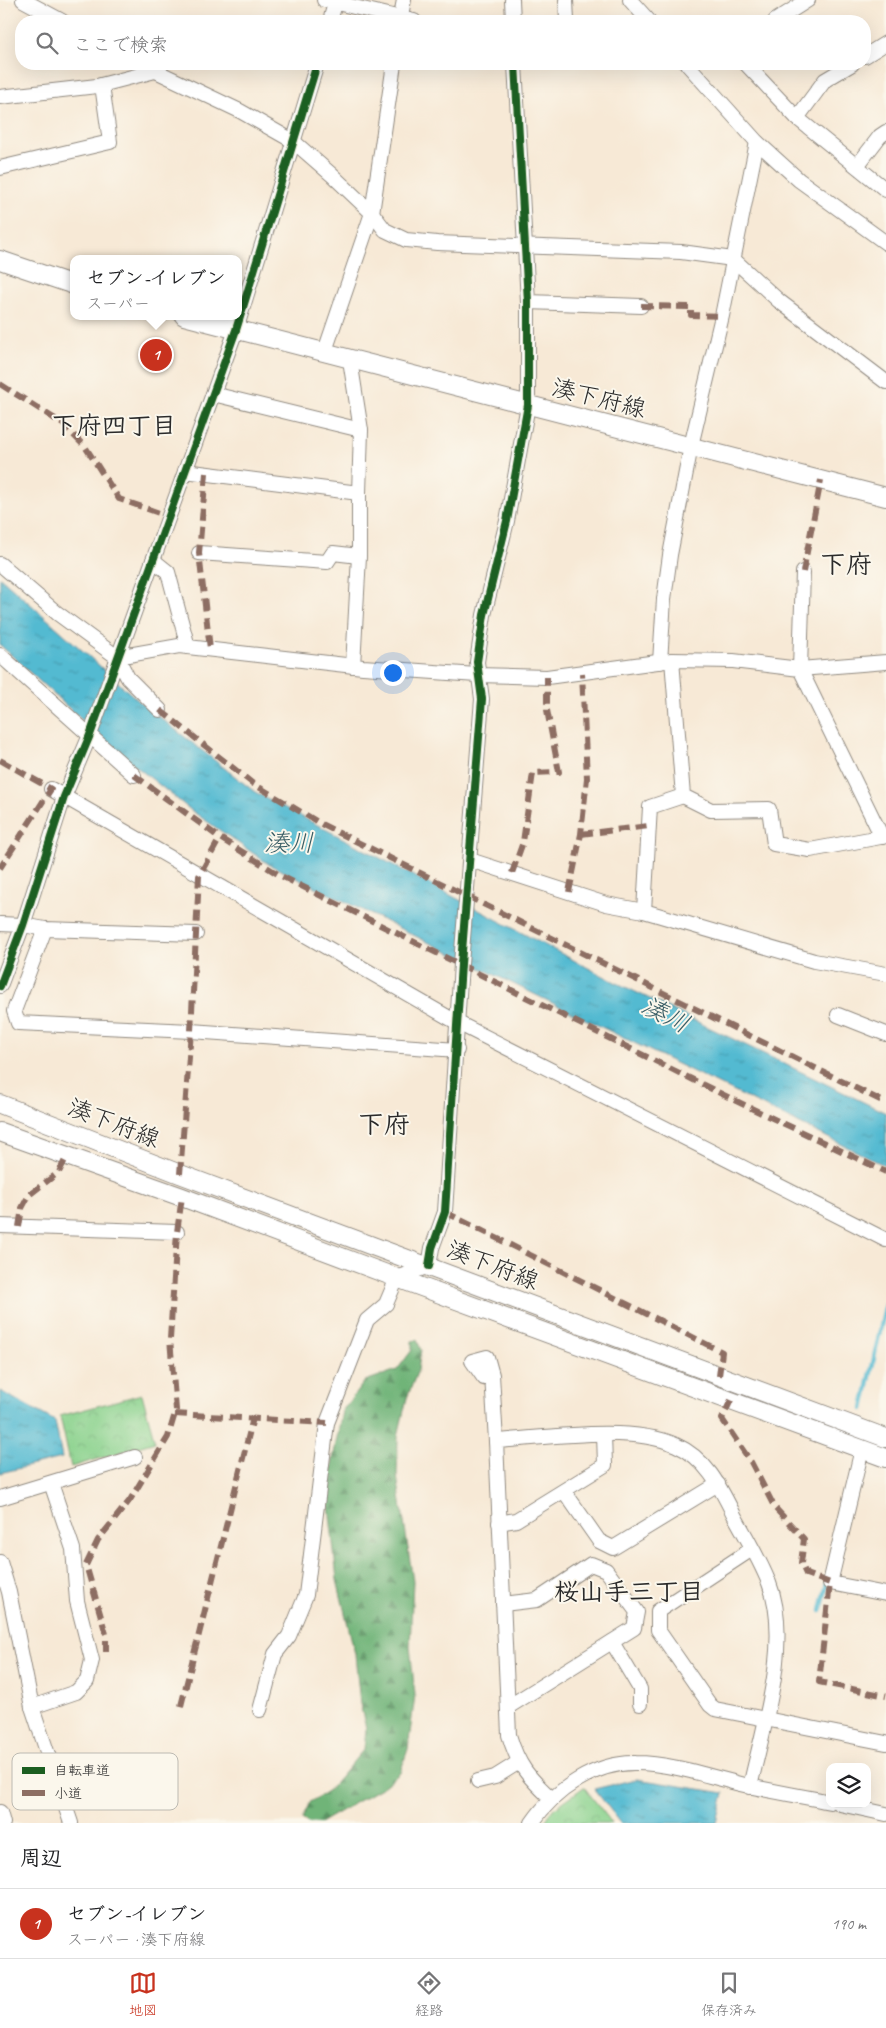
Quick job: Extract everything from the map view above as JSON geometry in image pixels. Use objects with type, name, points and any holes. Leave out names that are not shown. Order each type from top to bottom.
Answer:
[{"type":"main road","points":[[0,260],[70,284]]},
{"type":"main road","name":"湊下府線","points":[[199,320],[886,497]]},
{"type":"main road","name":"湊下府線","points":[[0,1104],[189,1178],[886,1438]]},
{"type":"main road","name":"湊下府線","points":[[0,1132],[182,1196],[397,1278],[886,1458]]},
{"type":"street","points":[[23,0],[51,15]]},
{"type":"street","points":[[404,0],[405,15]]},
{"type":"street","points":[[512,0],[513,15]]},
{"type":"street","points":[[566,0],[567,15]]},
{"type":"street","points":[[630,0],[644,15]]},
{"type":"street","points":[[784,15],[808,0]]},
{"type":"street","points":[[331,15],[332,1],[386,15]]},
{"type":"street","points":[[871,52],[886,43]]},
{"type":"street","points":[[242,310],[313,70]]},
{"type":"street","points":[[325,351],[372,213],[393,70]]},
{"type":"street","points":[[260,1710],[275,1654],[288,1636],[306,1594],[327,1423],[367,1320],[386,1304],[397,1278],[429,1266],[432,1248],[445,1212],[457,1050],[461,964],[482,700],[477,675],[484,615],[507,521],[528,405],[528,302],[515,70]]},
{"type":"street","points":[[693,70],[757,142],[799,180],[886,243]]},
{"type":"street","points":[[752,70],[797,118],[886,190]]},
{"type":"street","points":[[797,118],[825,80],[842,70]]},
{"type":"street","points":[[0,97],[102,85],[155,71],[240,111],[293,141],[372,213],[385,230],[406,240],[437,243],[681,252],[733,259],[780,301],[886,382]]},
{"type":"street","points":[[0,168],[110,142],[102,85]]},
{"type":"street","points":[[857,166],[880,136],[886,132]]},
{"type":"street","points":[[683,796],[666,661],[664,598],[691,446],[757,142]]},
{"type":"street","points":[[528,302],[641,306]]},
{"type":"street","points":[[0,986],[23,925],[64,797],[90,735],[239,320]]},
{"type":"street","points":[[350,360],[361,430],[359,556],[353,666]]},
{"type":"street","points":[[213,394],[361,430]]},
{"type":"street","points":[[185,471],[359,493]]},
{"type":"street","points":[[199,553],[326,562],[333,553],[359,556]]},
{"type":"street","points":[[153,560],[168,572],[188,647]]},
{"type":"street","points":[[0,564],[57,613],[117,657],[128,678],[160,710]]},
{"type":"street","points":[[644,910],[650,807],[683,796],[711,810],[769,809],[774,844],[810,850],[884,837],[800,669],[803,572]]},
{"type":"street","points":[[117,657],[179,646],[353,666],[477,675],[547,677],[666,661],[733,661],[800,669],[886,662]]},
{"type":"street","points":[[0,655],[134,775]]},
{"type":"street","points":[[50,789],[458,1023],[886,1240]]},
{"type":"street","points":[[470,860],[606,904],[644,910],[814,960],[886,974]]},
{"type":"street","points":[[0,924],[23,925],[45,929],[196,934]]},
{"type":"street","points":[[45,929],[14,1011],[18,1023],[191,1031],[457,1050]]},
{"type":"street","points":[[838,1015],[886,1034]]},
{"type":"street","points":[[0,1226],[177,1232]]},
{"type":"street","points":[[492,1375],[510,1735],[519,1762],[529,1778],[552,1799]]},
{"type":"street","points":[[496,1441],[604,1434],[644,1436],[675,1444],[700,1460],[718,1484],[769,1583],[778,1620],[775,1670],[750,1786]]},
{"type":"street","points":[[500,1523],[516,1520],[605,1465],[604,1434]]},
{"type":"street","points":[[862,1449],[830,1583],[886,1594]]},
{"type":"street","points":[[0,1498],[135,1457]]},
{"type":"street","points":[[32,1707],[76,1692],[87,1681],[92,1660],[77,1601],[73,1549],[50,1483]]},
{"type":"street","points":[[564,1491],[599,1541],[613,1548],[718,1484]]},
{"type":"street","points":[[752,1549],[658,1611],[658,1630],[715,1709],[886,1743]]},
{"type":"street","points":[[0,1562],[10,1592],[32,1707],[47,1753]]},
{"type":"street","points":[[503,1604],[537,1600],[590,1564],[606,1570],[637,1612],[634,1628],[508,1707]]},
{"type":"street","points":[[612,1642],[640,1689],[640,1704]]},
{"type":"street","points":[[478,1781],[495,1777],[519,1762]]},
{"type":"street","points":[[532,1823],[552,1799],[579,1778],[606,1767],[636,1762],[826,1801]]},
{"type":"street","points":[[858,1808],[886,1814]]},
{"type":"street","points":[[66,1810],[70,1823]]},
{"type":"street","points":[[0,1812],[3,1823]]},
{"type":"green space","points":[[417,1340],[421,1350],[418,1370],[407,1398],[398,1436],[397,1476],[413,1581],[410,1646],[415,1695],[408,1749],[400,1773],[384,1786],[320,1823],[308,1823],[302,1819],[310,1802],[329,1790],[364,1749],[366,1728],[360,1704],[355,1654],[337,1580],[329,1506],[332,1464],[342,1411],[365,1381],[397,1370],[412,1350],[412,1341]]},
{"type":"green space","points":[[142,1394],[155,1442],[71,1467],[60,1416]]},
{"type":"green space","points":[[584,1787],[612,1823],[544,1823],[553,1809]]},
{"type":"water","name":"湊川","points":[[0,577],[139,701],[255,792],[615,982],[886,1113],[886,1166],[270,865],[192,811],[108,744],[0,645]]},
{"type":"water","points":[[0,1391],[55,1421],[62,1458],[0,1473]]},
{"type":"water","points":[[637,1779],[724,1793],[717,1823],[621,1823],[594,1789]]},
{"type":"waterway","points":[[863,1409],[886,1303]]},
{"type":"waterway","points":[[821,1611],[827,1583]]},
{"type":"marked path","points":[[641,306],[691,307],[691,315],[722,316]]},
{"type":"marked path","points":[[0,384],[63,424],[86,448],[119,499],[168,516]]},
{"type":"marked path","points":[[206,473],[199,553],[210,649]]},
{"type":"marked path","points":[[803,572],[821,480]]},
{"type":"marked path","points":[[569,892],[581,834],[587,778],[582,673]]},
{"type":"marked path","points":[[512,873],[523,842],[533,773],[559,772],[547,710],[547,677]]},
{"type":"marked path","points":[[160,710],[252,783],[323,825],[886,1103]]},
{"type":"marked path","points":[[0,760],[51,789],[0,868]]},
{"type":"marked path","points":[[134,775],[220,838],[281,876],[734,1100],[886,1172]]},
{"type":"marked path","points":[[581,834],[649,826]]},
{"type":"marked path","points":[[180,1174],[191,1031],[199,876],[220,838]]},
{"type":"marked path","points":[[19,1227],[22,1208],[29,1195],[59,1172],[67,1156]]},
{"type":"marked path","points":[[106,1652],[106,1634],[86,1565],[98,1540],[130,1500],[168,1437],[176,1410],[170,1339],[177,1232],[182,1197]]},
{"type":"marked path","points":[[445,1212],[722,1352],[719,1376]]},
{"type":"marked path","points":[[731,1400],[722,1419],[751,1462],[775,1508],[804,1539],[801,1563],[806,1574],[830,1583],[819,1682],[886,1696]]},
{"type":"marked path","points":[[175,1414],[327,1423]]},
{"type":"marked path","points":[[181,1706],[253,1418]]},
{"type":"cycle path","points":[[242,310],[315,70]]},
{"type":"cycle path","points":[[429,1266],[432,1248],[445,1212],[461,964],[482,699],[477,662],[484,615],[507,521],[528,405],[528,302],[515,70]]},
{"type":"cycle path","points":[[0,986],[23,925],[64,797],[90,735],[239,320]]},
{"type":"place","name":"セブン-イレブン","points":[[156,355]]},
{"type":"district","name":"下府四丁目","points":[[114,425]]},
{"type":"district","name":"下府","points":[[846,564]]},
{"type":"district","name":"下府","points":[[384,1124]]},
{"type":"district","name":"桜山手三丁目","points":[[629,1591]]}]
